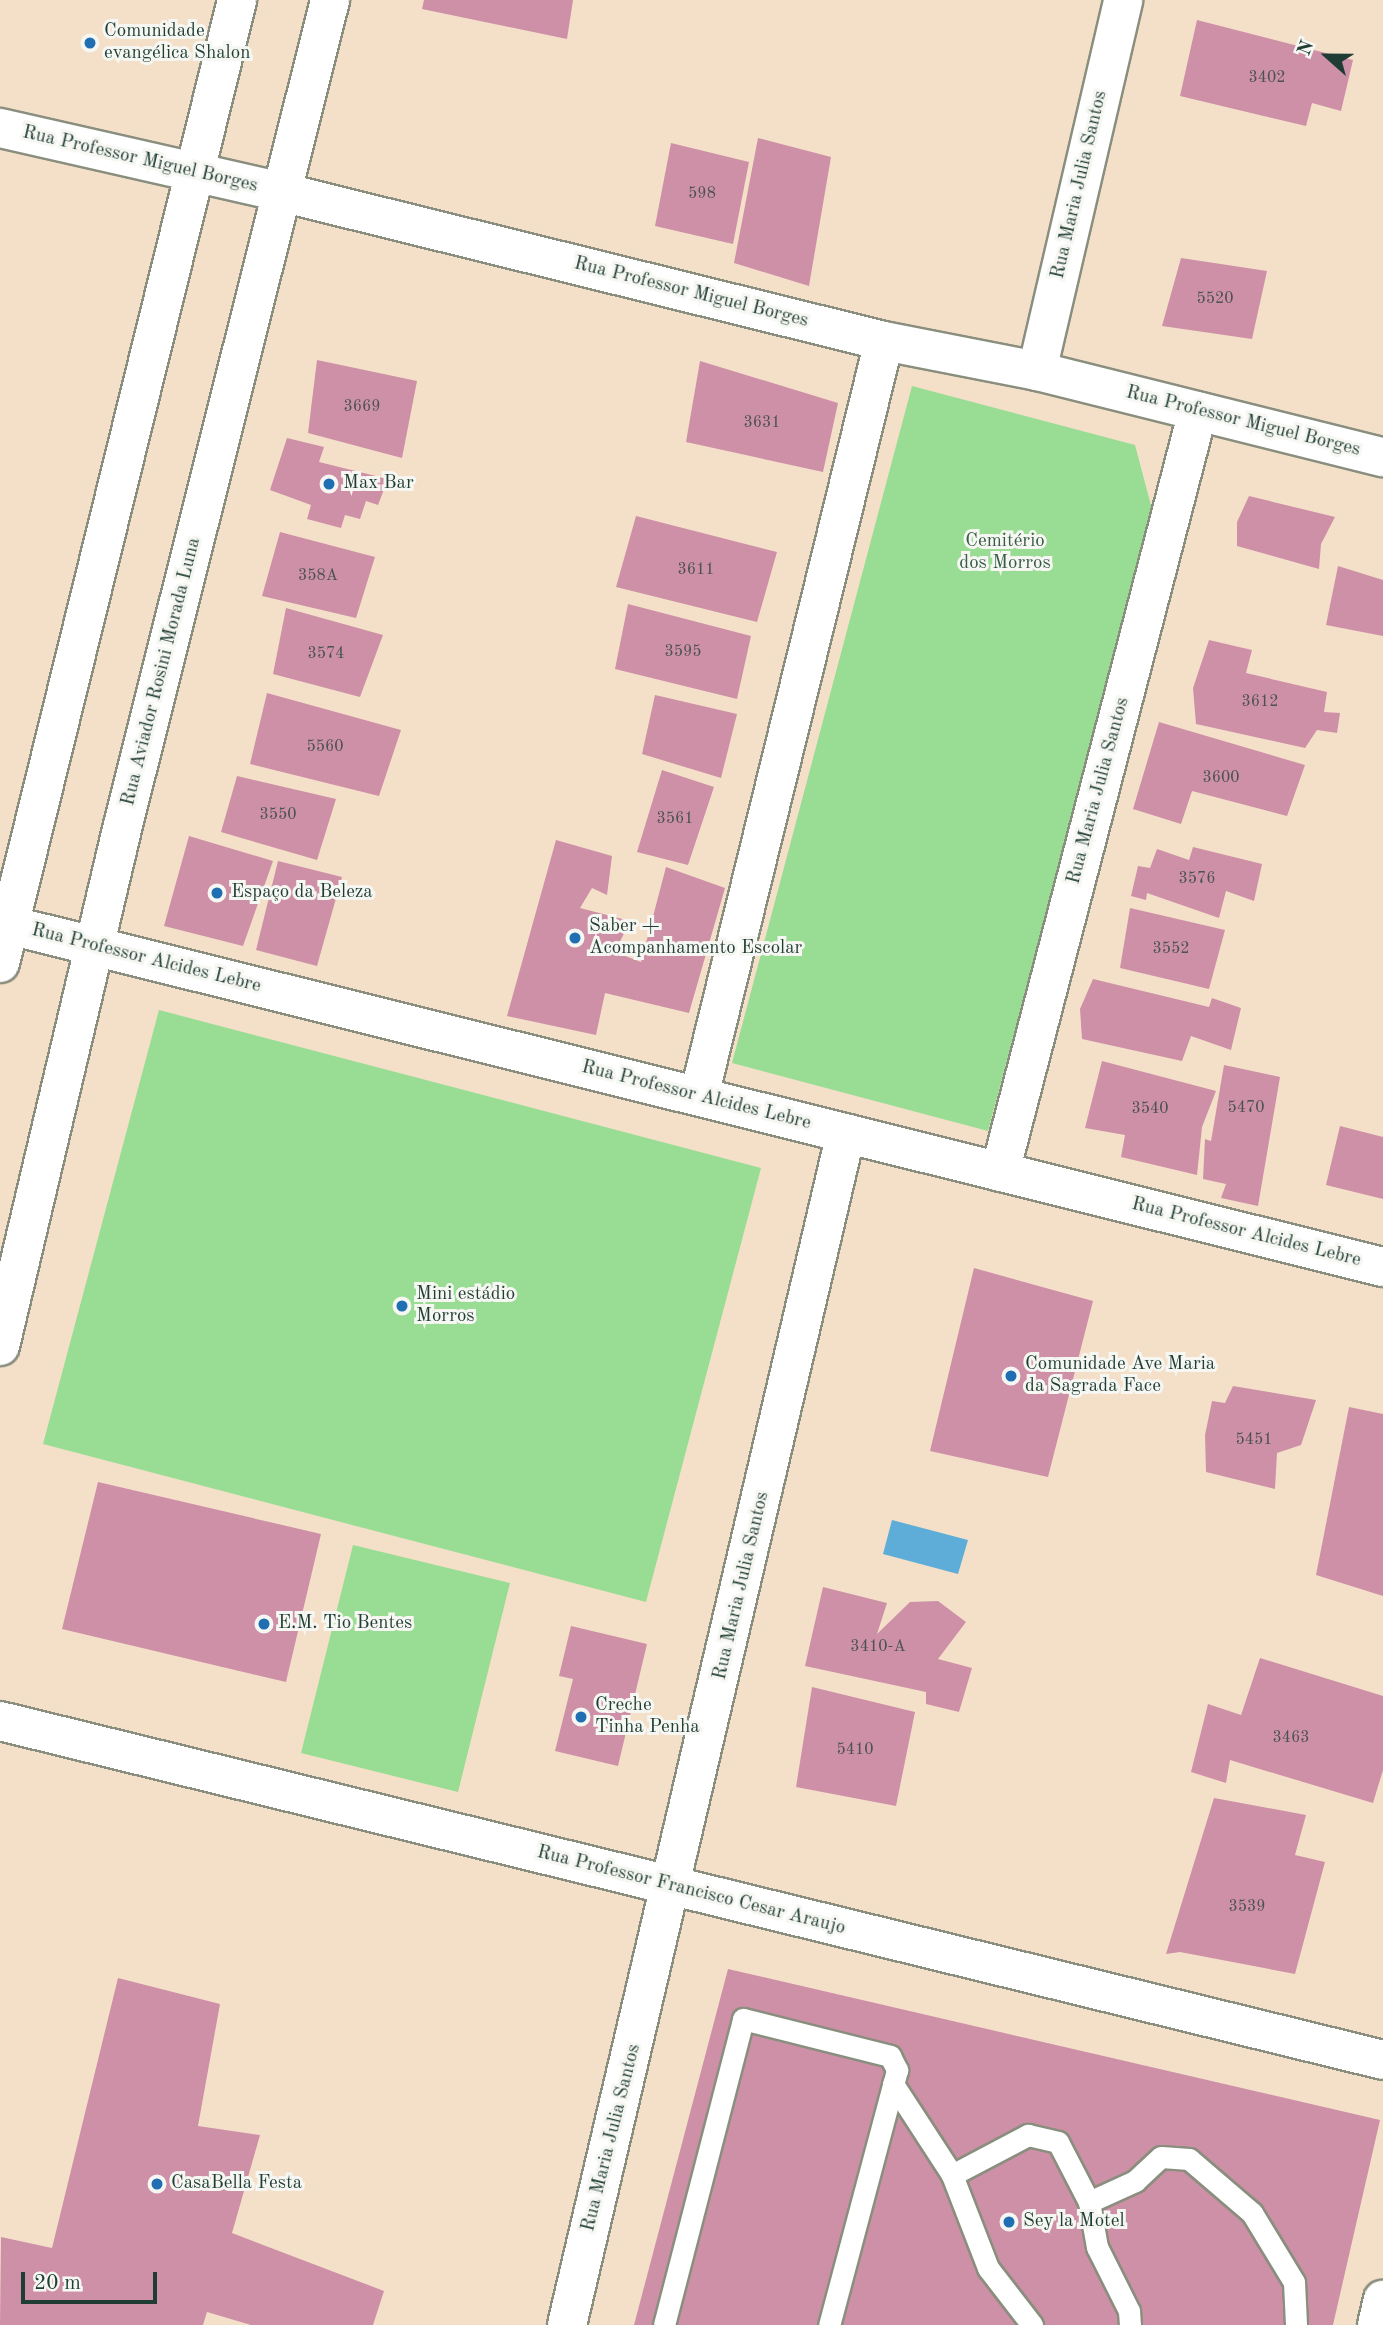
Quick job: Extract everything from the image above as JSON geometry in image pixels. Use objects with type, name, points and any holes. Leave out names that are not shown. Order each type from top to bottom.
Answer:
[{"type":"street","points":[[0,963],[197,174],[237,0]]},
{"type":"street","name":"Rua Aviador Rosini Morada Luna","points":[[0,1346],[93,945],[285,192],[330,0]]},
{"type":"street","name":"Rua Maria Julia Santos","points":[[1037,371],[1123,0]]},
{"type":"street","name":"Rua Professor Miguel Borges","points":[[0,128],[285,192],[884,341],[1037,371],[1383,457]]},
{"type":"street","points":[[699,1096],[884,341]]},
{"type":"street","name":"Rua Maria Julia Santos","points":[[1000,1171],[1198,411]]},
{"type":"street","name":"Rua Professor Alcides Lebre","points":[[9,925],[1383,1267]]},
{"type":"street","name":"Rua Maria Julia Santos","points":[[567,2325],[673,1887],[846,1133]]},
{"type":"street","name":"Rua Professor Francisco Cesar Araujo","points":[[0,1721],[1383,2060]]},
{"type":"street","points":[[1377,2325],[1383,2300]]},
{"type":"lane","points":[[664,2325],[743,2019],[890,2056],[897,2070],[829,2325]]},
{"type":"lane","points":[[893,2084],[952,2175],[988,2269],[1032,2325]]},
{"type":"lane","points":[[952,2175],[1028,2135],[1058,2142],[1089,2202],[1097,2247],[1129,2311],[1130,2325]]},
{"type":"lane","points":[[1089,2202],[1135,2181],[1161,2157],[1189,2159],[1252,2213],[1294,2282],[1296,2325]]},
{"type":"green space","name":"Cemitério dos Morros","points":[[912,386],[1135,445],[1153,513],[988,1131],[732,1063]]},
{"type":"green space","name":"Mini estádio Morros","points":[[159,1010],[761,1168],[646,1602],[43,1444]]},
{"type":"green space","points":[[353,1545],[510,1583],[458,1792],[301,1753]]},
{"type":"water","points":[[892,1520],[968,1540],[958,1574],[883,1554]]},
{"type":"building","points":[[424,0],[573,0],[567,39],[422,9]]},
{"type":"building","points":[[1197,20],[1353,60],[1341,111],[1312,103],[1306,126],[1180,96]]},
{"type":"building","points":[[758,138],[831,157],[809,286],[734,263]]},
{"type":"building","points":[[671,143],[749,162],[733,244],[655,226]]},
{"type":"building","points":[[1181,258],[1267,271],[1252,339],[1162,326]]},
{"type":"building","points":[[317,360],[417,381],[402,458],[308,433]]},
{"type":"building","points":[[700,361],[838,403],[823,472],[686,442]]},
{"type":"building","name":"Max Bar","points":[[287,438],[324,447],[319,462],[388,479],[378,505],[366,501],[360,519],[345,515],[341,528],[307,519],[311,505],[270,490]]},
{"type":"building","points":[[1249,496],[1335,517],[1321,544],[1319,569],[1237,546],[1237,522]]},
{"type":"building","points":[[636,516],[777,552],[757,622],[616,587]]},
{"type":"building","points":[[280,532],[375,557],[356,618],[262,596]]},
{"type":"building","points":[[1338,566],[1383,580],[1383,636],[1326,625]]},
{"type":"building","points":[[628,604],[751,636],[737,699],[615,669]]},
{"type":"building","points":[[286,608],[383,635],[360,697],[273,674]]},
{"type":"building","points":[[1209,640],[1252,650],[1246,673],[1327,692],[1324,712],[1340,713],[1337,733],[1317,730],[1305,748],[1196,724],[1193,688]]},
{"type":"building","points":[[267,693],[401,730],[379,796],[250,764]]},
{"type":"building","points":[[655,695],[737,714],[721,778],[642,754]]},
{"type":"building","points":[[1159,722],[1305,765],[1287,816],[1192,791],[1181,824],[1133,809]]},
{"type":"building","points":[[662,770],[714,787],[688,865],[637,852]]},
{"type":"building","points":[[237,776],[336,799],[317,860],[221,832]]},
{"type":"building","name":"Espaço da Beleza","points":[[189,836],[273,861],[243,946],[164,926]]},
{"type":"building","name":"Saber + Acompanhamento Escolar","points":[[556,840],[612,856],[607,895],[592,888],[580,908],[630,921],[615,952],[641,962],[666,867],[725,888],[689,1013],[605,993],[596,1035],[507,1016]]},
{"type":"building","points":[[1193,847],[1262,864],[1254,901],[1226,891],[1219,918],[1147,893],[1146,900],[1131,896],[1138,866],[1150,868],[1157,849],[1189,860]]},
{"type":"building","points":[[278,861],[342,877],[317,966],[256,950]]},
{"type":"building","points":[[1130,908],[1225,930],[1209,989],[1120,968]]},
{"type":"building","points":[[1093,979],[1209,1007],[1212,998],[1241,1008],[1231,1050],[1191,1036],[1182,1061],[1082,1039],[1080,1009]]},
{"type":"building","points":[[1102,1061],[1216,1091],[1202,1127],[1197,1175],[1121,1157],[1125,1135],[1085,1128]]},
{"type":"building","points":[[1224,1065],[1280,1077],[1258,1206],[1221,1198],[1226,1184],[1203,1179],[1205,1139],[1211,1141]]},
{"type":"building","points":[[1340,1126],[1383,1137],[1383,1199],[1326,1185]]},
{"type":"building","name":"Comunidade Ave Maria da Sagrada Face","points":[[974,1268],[1093,1301],[1048,1477],[930,1451]]},
{"type":"building","points":[[1233,1386],[1316,1400],[1301,1445],[1277,1453],[1275,1489],[1206,1472],[1205,1435],[1212,1401],[1225,1403]]},
{"type":"building","points":[[1349,1407],[1383,1414],[1383,1596],[1316,1575]]},
{"type":"building","points":[[98,1482],[321,1534],[286,1682],[62,1629]]},
{"type":"building","points":[[823,1587],[887,1603],[877,1634],[910,1602],[938,1601],[966,1622],[938,1659],[972,1668],[959,1712],[926,1704],[926,1692],[805,1666]]},
{"type":"building","points":[[571,1626],[647,1644],[618,1766],[555,1751],[573,1679],[559,1676]]},
{"type":"building","points":[[1260,1658],[1383,1696],[1383,1770],[1373,1803],[1230,1760],[1226,1783],[1191,1772],[1208,1704],[1241,1715]]},
{"type":"building","points":[[812,1687],[915,1712],[896,1806],[796,1787]]},
{"type":"building","points":[[1214,1798],[1306,1815],[1295,1855],[1325,1862],[1295,1974],[1180,1952],[1166,1954]]},
{"type":"building","name":"Sey la Motel","points":[[728,1969],[1380,2120],[1333,2325],[634,2325]]},
{"type":"building","name":"CasaBella Festa","points":[[118,1978],[220,2004],[198,2126],[260,2135],[232,2233],[384,2291],[373,2325],[251,2325],[207,2312],[203,2325],[0,2325],[1,2237],[52,2248]]},
{"type":"place","name":"Comunidade evangélica Shalon","points":[[90,43]]},
{"type":"place","name":"Max Bar","points":[[329,484]]},
{"type":"place","name":"Espaço da Beleza","points":[[217,893]]},
{"type":"place","name":"Saber + Acompanhamento Escolar","points":[[575,938]]},
{"type":"place","name":"Mini estádio Morros","points":[[402,1306]]},
{"type":"place","name":"Comunidade Ave Maria da Sagrada Face","points":[[1011,1376]]},
{"type":"place","name":"E.M. Tio Bentes","points":[[264,1624]]},
{"type":"place","name":"Creche Tinha Penha","points":[[581,1717]]},
{"type":"place","name":"CasaBella Festa","points":[[157,2184]]},
{"type":"place","name":"Sey la Motel","points":[[1009,2222]]}]
